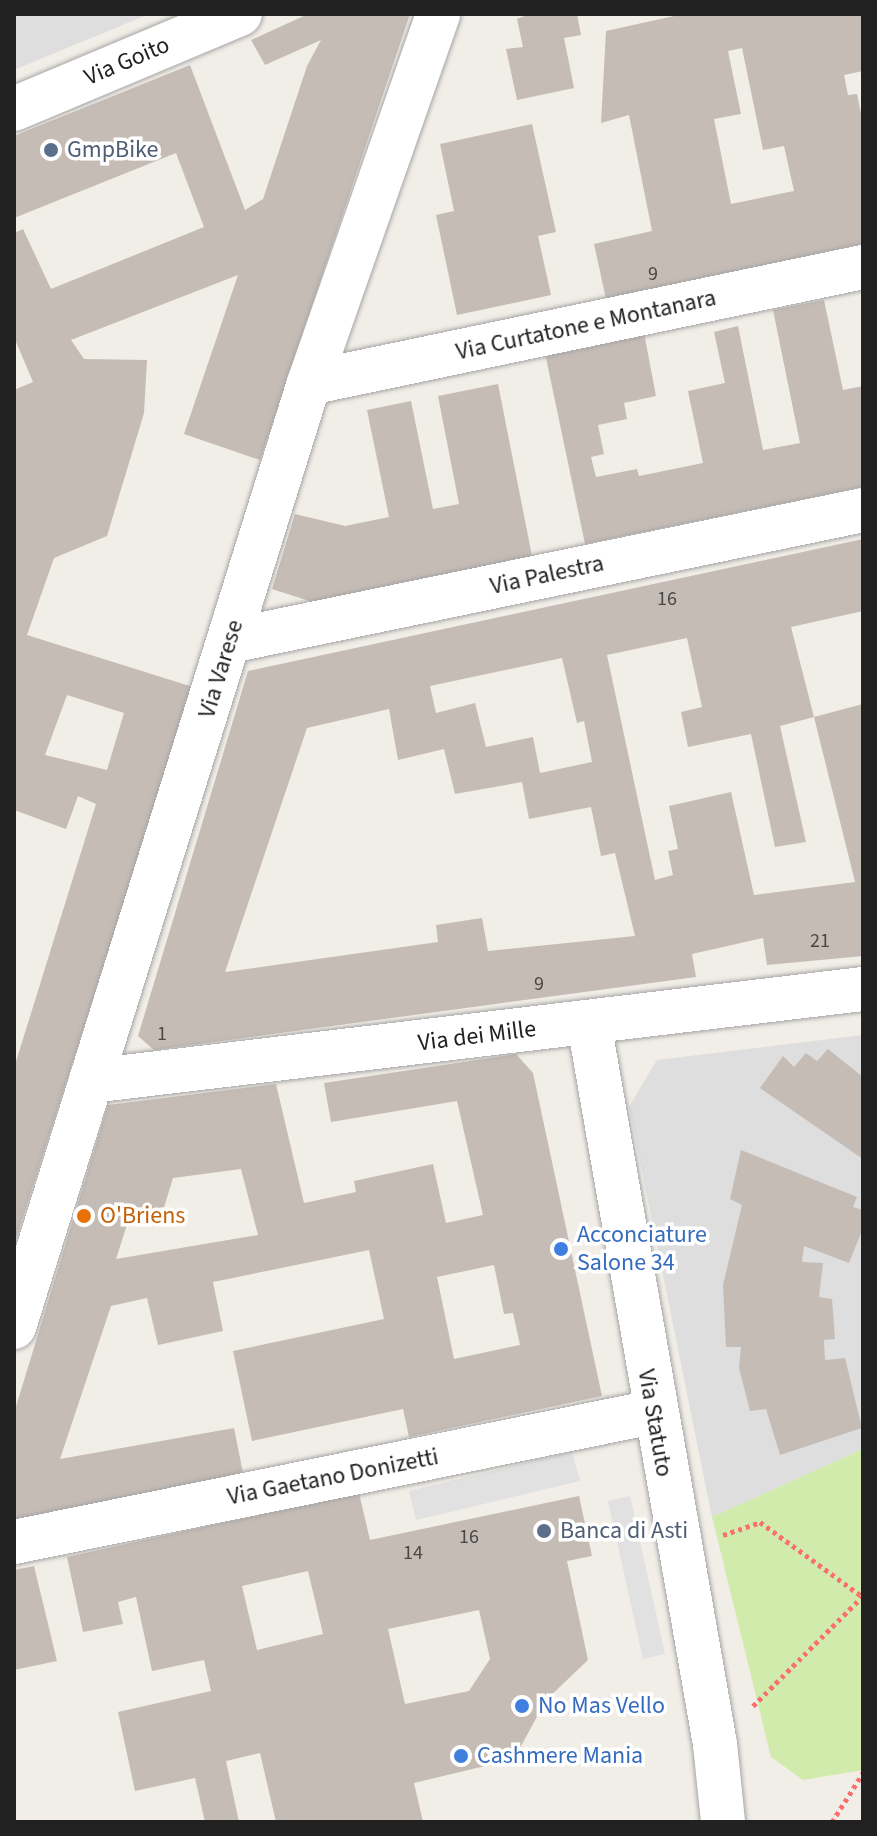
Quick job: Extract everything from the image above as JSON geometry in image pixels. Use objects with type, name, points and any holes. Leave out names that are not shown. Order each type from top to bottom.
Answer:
[{"type":"street","name":"Via Goito","points":[[14,109],[240,14]]},
{"type":"street","name":"Via Varese","points":[[14,1327],[309,383],[438,14]]},
{"type":"street","name":"Via Curtatone e Montanara","points":[[309,383],[863,267]]},
{"type":"street","name":"Via Palestra","points":[[230,641],[863,510]]},
{"type":"street","name":"Via dei Mille","points":[[91,1081],[863,989]]},
{"type":"street","name":"Via Statuto","points":[[589,1023],[653,1412],[715,1744],[723,1822]]},
{"type":"street","name":"Via Gaetano Donizetti","points":[[14,1542],[653,1412]]},
{"type":"path","points":[[678,1551],[760,1522],[863,1597],[715,1744]]},
{"type":"path","points":[[832,1822],[863,1773]]},
{"type":"shaded area","points":[[14,14],[149,14],[14,70]]},
{"type":"shaded area","points":[[863,1035],[863,1449],[712,1517],[629,1107],[657,1060]]},
{"type":"shaded area","points":[[572,1452],[580,1481],[416,1520],[409,1491]]},
{"type":"shaded area","points":[[630,1496],[665,1654],[643,1659],[608,1501]]},
{"type":"green space","points":[[863,1449],[863,1770],[803,1780],[771,1757],[712,1517]]},
{"type":"building","points":[[308,14],[410,14],[260,460],[184,434],[238,275],[71,340],[84,359],[147,360],[144,413],[107,536],[54,558],[27,635],[193,687],[14,1245],[14,1068],[96,804],[78,796],[66,829],[14,810],[14,390],[33,382],[14,337],[14,233],[23,229],[51,289],[204,227],[176,153],[14,218],[14,136],[190,65],[245,210],[263,199],[307,66],[321,40],[265,65],[251,40]],"holes":[[[67,695],[124,713],[107,770],[45,755]]]},
{"type":"building","points":[[530,14],[577,14],[581,35],[564,38],[574,88],[517,100],[506,49],[523,47],[517,19]]},
{"type":"building","points":[[683,14],[863,14],[863,71],[844,75],[848,95],[857,94],[863,123],[863,244],[606,299],[594,244],[652,231],[629,115],[601,123],[606,31]],"holes":[[[742,48],[763,150],[784,146],[794,191],[731,204],[714,119],[741,114],[728,51]]]},
{"type":"building","points":[[532,124],[556,232],[538,236],[551,295],[457,315],[436,215],[454,211],[440,144]]},
{"type":"building","points":[[824,300],[843,390],[863,386],[863,487],[585,544],[545,353],[644,333],[656,396],[624,403],[627,419],[598,425],[604,454],[591,457],[596,477],[637,469],[639,476],[703,463],[688,391],[725,383],[714,332],[738,326],[763,450],[800,443],[773,310]]},
{"type":"building","points":[[498,384],[533,561],[322,605],[272,589],[295,514],[345,526],[389,517],[367,410],[411,401],[433,509],[459,504],[438,396]]},
{"type":"building","points":[[863,539],[863,611],[791,627],[814,717],[863,704],[863,956],[767,965],[763,938],[692,954],[696,977],[154,1050],[138,1036],[248,671]],"holes":[[[687,638],[702,707],[681,712],[688,747],[751,734],[775,847],[806,842],[780,726],[814,717],[855,882],[754,895],[731,792],[669,806],[678,849],[668,851],[673,875],[655,880],[607,655]],[[562,658],[577,723],[584,721],[592,762],[540,773],[533,737],[486,747],[475,703],[436,713],[430,686]],[[389,709],[398,760],[444,749],[455,794],[522,782],[529,819],[591,807],[601,856],[615,853],[635,936],[488,951],[482,918],[436,925],[438,942],[225,972],[307,728]]]},
{"type":"building","points":[[828,1049],[863,1077],[863,1159],[760,1088],[783,1056],[794,1067],[806,1053],[817,1061]]},
{"type":"building","points":[[516,1054],[533,1073],[602,1396],[409,1437],[403,1409],[252,1441],[233,1351],[384,1319],[369,1250],[213,1282],[223,1331],[158,1345],[147,1298],[111,1306],[60,1459],[234,1428],[244,1478],[14,1525],[14,1413],[108,1105],[276,1084],[304,1203],[356,1192],[354,1181],[433,1164],[446,1223],[483,1215],[457,1101],[331,1122],[324,1083]],"holes":[[[241,1169],[258,1235],[116,1259],[133,1206],[162,1214],[173,1178]],[[494,1265],[504,1314],[513,1313],[520,1345],[454,1359],[437,1277]]]},
{"type":"building","points":[[741,1150],[857,1197],[853,1207],[863,1210],[863,1228],[849,1263],[804,1246],[802,1262],[823,1263],[819,1297],[832,1299],[835,1339],[824,1340],[825,1360],[845,1358],[862,1428],[780,1455],[766,1409],[750,1411],[739,1368],[741,1347],[726,1347],[723,1285],[742,1205],[730,1199]]},
{"type":"building","points":[[359,1493],[370,1540],[579,1496],[592,1556],[567,1561],[588,1660],[546,1700],[514,1759],[414,1783],[423,1822],[276,1822],[260,1753],[226,1761],[239,1822],[205,1822],[195,1778],[135,1791],[118,1712],[211,1691],[204,1660],[152,1671],[136,1597],[118,1602],[123,1624],[83,1632],[67,1557]],"holes":[[[308,1571],[323,1634],[257,1650],[242,1586]],[[479,1610],[490,1659],[469,1691],[405,1704],[388,1629]]]},
{"type":"building","points":[[34,1566],[57,1661],[14,1670],[14,1570]]},
{"type":"place","name":"GmpBike","points":[[51,150]]},
{"type":"place","name":"O'Briens","points":[[84,1216]]},
{"type":"place","name":"Acconciature Salone 34","points":[[561,1249]]},
{"type":"place","name":"Banca di Asti","points":[[544,1531]]},
{"type":"place","name":"No Mas Vello","points":[[522,1706]]},
{"type":"place","name":"Cashmere Mania","points":[[461,1756]]}]
